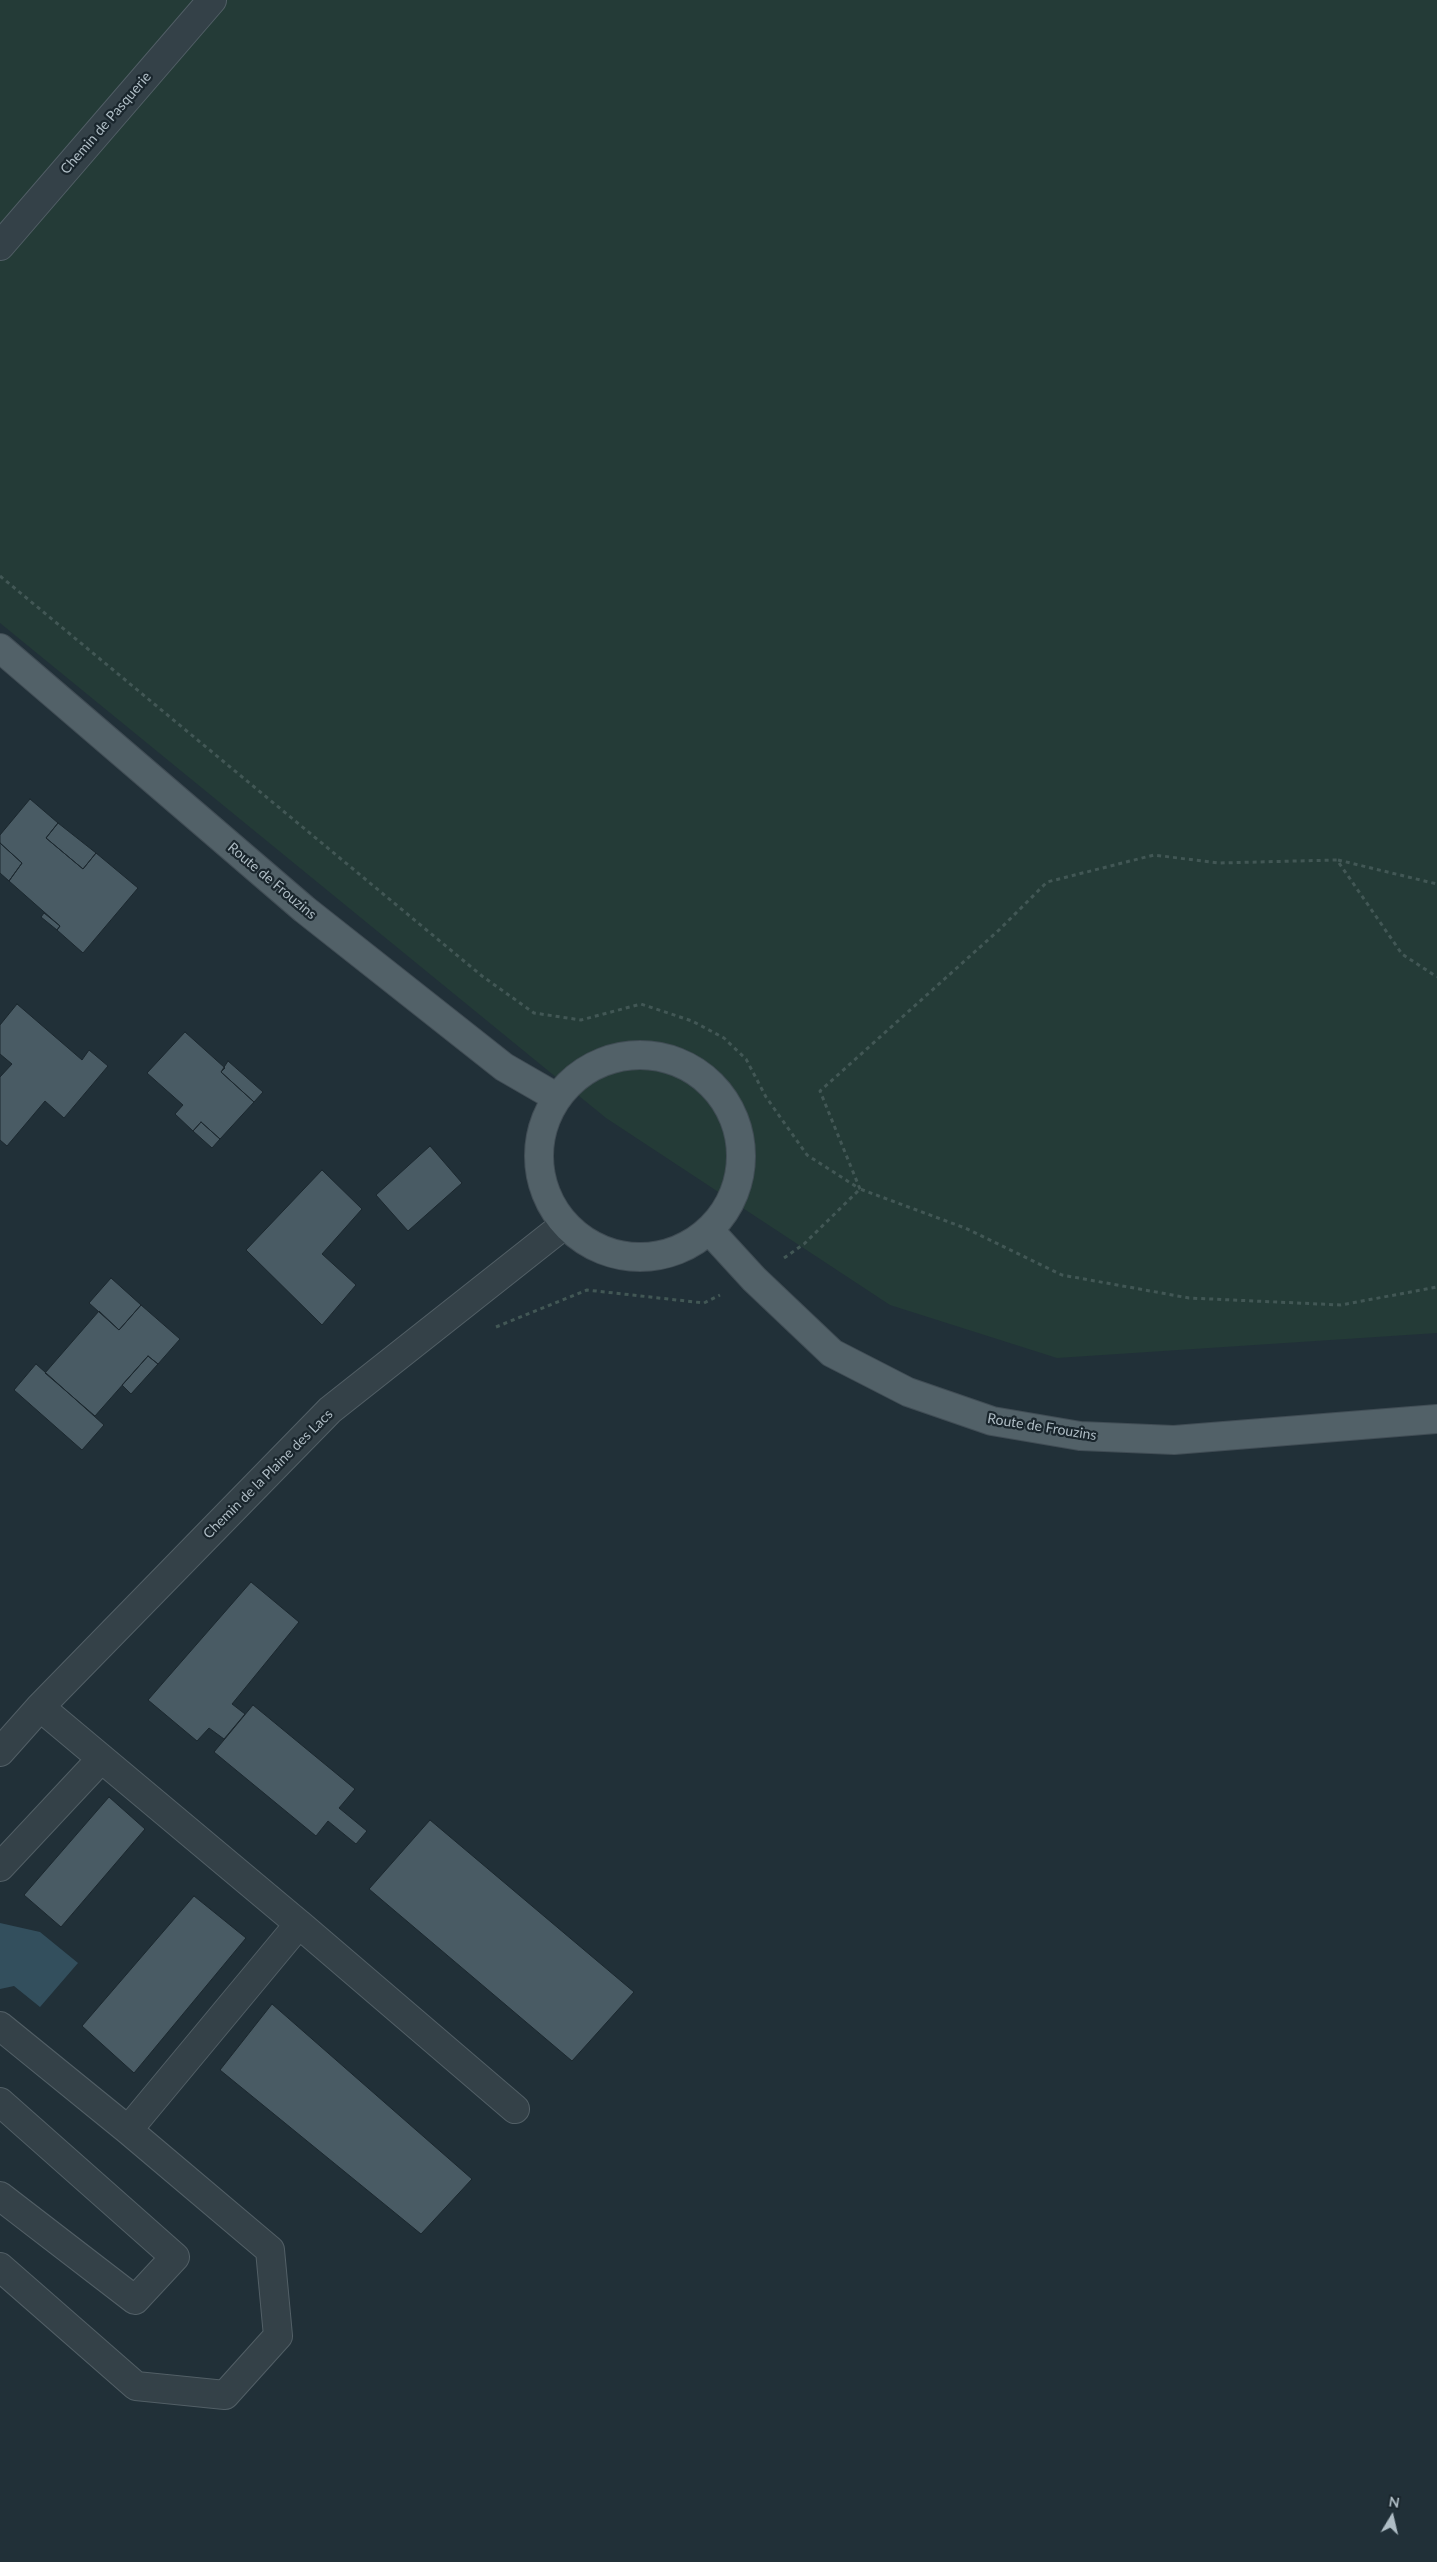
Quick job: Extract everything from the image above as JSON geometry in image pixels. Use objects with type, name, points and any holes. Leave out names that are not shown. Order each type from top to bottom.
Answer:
[{"type":"main road","name":"Route de Frouzins","points":[[0,648],[304,909],[504,1067],[556,1097]]},
{"type":"main road","points":[[645,1054],[678,1061],[708,1079],[729,1105],[740,1138],[741,1172],[730,1204],[710,1231],[683,1249],[652,1258],[620,1256],[590,1245],[564,1225],[546,1197],[537,1162],[541,1128],[556,1097],[580,1073],[611,1058],[645,1054]]},
{"type":"main road","name":"Route de Frouzins","points":[[710,1231],[754,1279],[832,1353],[908,1392],[992,1421],[1080,1436],[1174,1440],[1437,1419]]},
{"type":"street","name":"Chemin de Pasquerie","points":[[0,246],[212,0]]},
{"type":"street","name":"Chemin de la Plaine des Lacs","points":[[0,1752],[40,1707],[330,1410],[564,1225]]},
{"type":"street","points":[[40,1707],[299,1924],[515,2109]]},
{"type":"street","points":[[0,1867],[101,1759]]},
{"type":"street","points":[[128,2130],[299,1924]]},
{"type":"street","points":[[0,2026],[128,2130],[270,2250],[278,2336],[225,2395],[136,2386],[0,2267]]},
{"type":"street","points":[[0,2102],[175,2257],[135,2300],[0,2196]]},
{"type":"path","points":[[0,576],[482,976],[534,1013],[581,1020],[641,1004],[692,1021],[724,1038],[746,1059],[766,1097],[807,1155],[860,1189],[965,1228],[1062,1275],[1189,1298],[1341,1305],[1437,1287]]},
{"type":"path","points":[[860,1189],[820,1091],[999,930],[1047,882],[1154,855],[1218,863],[1337,860],[1437,884]]},
{"type":"path","points":[[1337,860],[1402,954],[1437,977]]},
{"type":"path","points":[[488,1330],[587,1290],[704,1303],[754,1279],[804,1244],[860,1189]]},
{"type":"green space","points":[[0,0],[1437,0],[1437,1333],[1057,1358],[890,1305],[606,1118],[0,623]]},
{"type":"water","points":[[0,1923],[40,1932],[78,1963],[40,2007],[14,1986],[0,1989]]},
{"type":"building","points":[[30,799],[58,823],[46,838],[83,869],[96,853],[138,888],[83,953],[57,930],[60,926],[9,881],[22,863],[0,843],[0,835]]},
{"type":"building","points":[[58,823],[96,853],[83,869],[46,838]]},
{"type":"building","points":[[0,843],[22,863],[9,881],[0,873]]},
{"type":"building","points":[[44,913],[60,926],[57,930],[41,917]]},
{"type":"building","points":[[17,1004],[82,1060],[89,1050],[108,1066],[64,1118],[45,1101],[7,1146],[0,1140],[0,1077],[12,1064],[0,1054],[0,1025]]},
{"type":"building","points":[[185,1032],[225,1068],[221,1072],[254,1102],[220,1139],[201,1122],[193,1131],[175,1114],[183,1105],[147,1073]]},
{"type":"building","points":[[228,1061],[263,1092],[254,1102],[221,1072]]},
{"type":"building","points":[[201,1122],[220,1139],[212,1148],[193,1131]]},
{"type":"building","points":[[430,1146],[462,1183],[408,1231],[376,1195]]},
{"type":"building","points":[[322,1170],[362,1209],[322,1254],[356,1285],[322,1325],[246,1250]]},
{"type":"building","points":[[111,1278],[141,1305],[119,1330],[89,1303]]},
{"type":"building","points":[[141,1305],[180,1339],[158,1364],[148,1356],[95,1416],[45,1373],[99,1311],[119,1330]]},
{"type":"building","points":[[148,1356],[158,1364],[131,1394],[122,1385]]},
{"type":"building","points":[[36,1364],[104,1425],[82,1450],[14,1390]]},
{"type":"building","points":[[251,1582],[299,1622],[232,1704],[245,1714],[224,1739],[209,1728],[197,1741],[148,1700]]},
{"type":"building","points":[[253,1705],[355,1789],[339,1808],[367,1831],[356,1844],[328,1821],[316,1836],[214,1752]]},
{"type":"building","points":[[109,1797],[145,1829],[61,1927],[24,1895]]},
{"type":"building","points":[[430,1820],[634,1992],[572,2061],[369,1889]]},
{"type":"building","points":[[194,1896],[246,1938],[134,2073],[82,2026]]},
{"type":"building","points":[[272,2004],[472,2179],[421,2234],[220,2070]]}]
